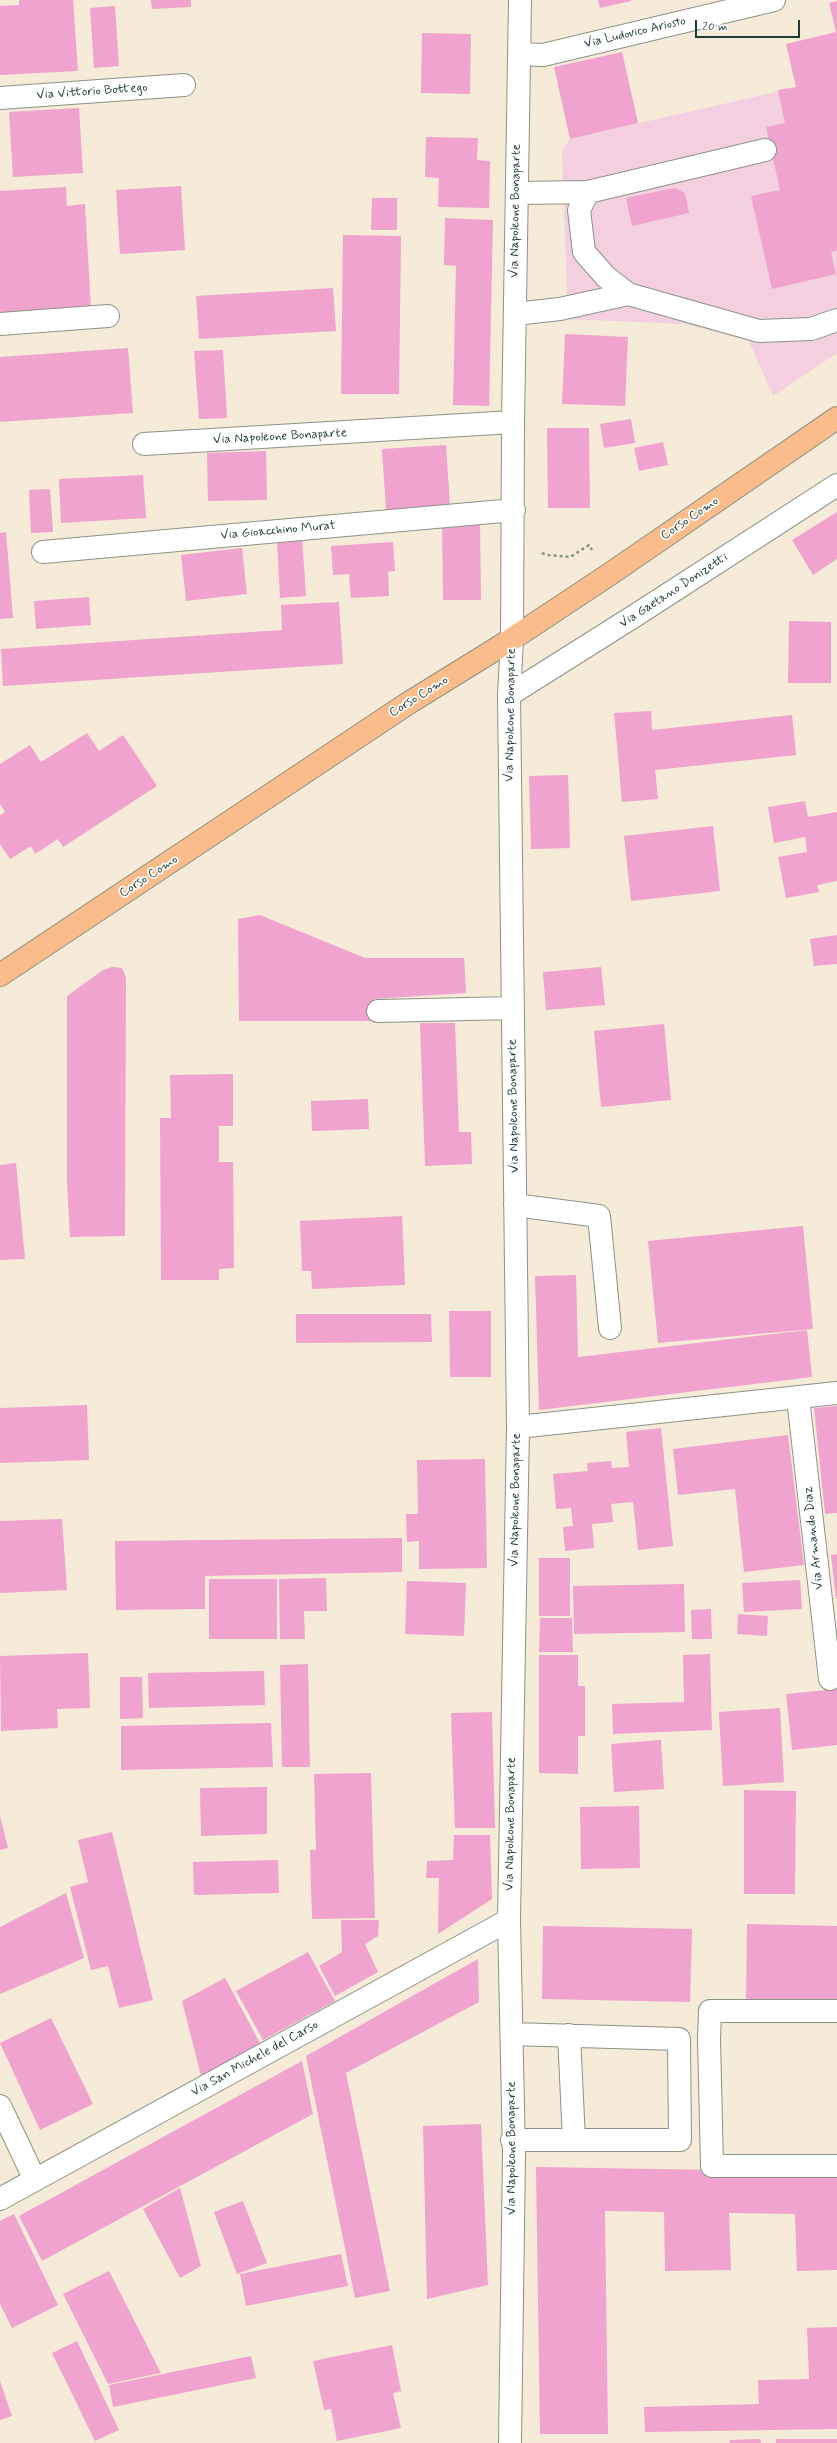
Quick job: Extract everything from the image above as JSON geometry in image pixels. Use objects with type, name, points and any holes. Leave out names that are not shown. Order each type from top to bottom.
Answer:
[{"type":"main road","name":"Corso Como","points":[[0,975],[400,709],[512,639],[610,574],[837,418]]},
{"type":"street","name":"Via Napoleone Bonaparte","points":[[510,2443],[512,2034],[509,1920],[518,1427],[509,695],[512,639],[514,510],[513,422],[520,0]]},
{"type":"street","name":"Via Ludovico Ariosto","points":[[519,54],[543,54],[774,0]]},
{"type":"street","name":"Via Vittorio Bottego","points":[[0,98],[184,85]]},
{"type":"street","points":[[516,193],[588,192],[765,150]]},
{"type":"street","points":[[588,192],[579,210],[584,252],[606,277],[628,294],[759,331],[811,329],[837,320]]},
{"type":"street","points":[[515,314],[560,309],[628,294]]},
{"type":"street","points":[[0,324],[108,316]]},
{"type":"street","name":"Via Napoleone Bonaparte","points":[[144,444],[513,422]]},
{"type":"street","name":"Via Gaetano Donizetti","points":[[509,695],[837,485]]},
{"type":"street","name":"Via Gioacchino Murat","points":[[43,552],[514,510]]},
{"type":"street","points":[[378,1011],[513,1008]]},
{"type":"street","points":[[515,1205],[599,1216],[610,1328]]},
{"type":"street","points":[[518,1427],[837,1393]]},
{"type":"street","name":"Via Armando Diaz","points":[[798,1398],[830,1679]]},
{"type":"street","name":"Via San Michele del Carso","points":[[0,2200],[509,1920]]},
{"type":"street","points":[[837,2011],[710,2011],[709,2039],[712,2166],[837,2166]]},
{"type":"street","points":[[512,2034],[679,2039],[680,2140],[512,2140]]},
{"type":"street","points":[[569,2035],[574,2140]]},
{"type":"street","points":[[0,2106],[35,2180]]},
{"type":"path","points":[[541,552],[547,555],[570,557],[589,545],[610,574]]},
{"type":"shaded area","points":[[837,78],[837,353],[773,396],[749,341],[685,324],[568,319],[562,150],[570,139]]},
{"type":"building","points":[[19,0],[73,0],[78,71],[0,75],[0,6],[19,5]]},
{"type":"building","points":[[151,0],[191,0],[191,7],[152,9]]},
{"type":"building","points":[[598,0],[631,0],[631,1],[600,8]]},
{"type":"building","points":[[837,1],[837,250],[831,252],[836,274],[772,289],[751,196],[780,190],[766,127],[785,123],[778,90],[796,87],[786,44],[836,32],[829,3]]},
{"type":"building","points":[[115,6],[119,66],[94,68],[90,8]]},
{"type":"building","points":[[422,33],[471,34],[470,94],[421,93]]},
{"type":"building","points":[[622,52],[638,123],[570,139],[554,67]]},
{"type":"building","points":[[79,108],[83,173],[13,177],[9,112]]},
{"type":"building","points":[[426,137],[478,138],[477,160],[490,161],[489,208],[438,207],[439,178],[425,177]]},
{"type":"building","points":[[181,186],[185,250],[120,254],[116,190]]},
{"type":"building","points":[[66,187],[67,206],[85,204],[91,309],[0,314],[0,191]]},
{"type":"building","points":[[675,188],[685,193],[689,213],[632,226],[626,198]]},
{"type":"building","points":[[372,198],[397,198],[397,230],[371,230]]},
{"type":"building","points":[[445,218],[493,220],[489,406],[453,405],[456,266],[444,265]]},
{"type":"building","points":[[343,235],[401,236],[399,394],[341,394]]},
{"type":"building","points":[[333,288],[336,331],[199,339],[196,296]]},
{"type":"building","points":[[565,334],[628,337],[625,406],[562,404]]},
{"type":"building","points":[[128,348],[133,413],[0,422],[0,357]]},
{"type":"building","points":[[223,350],[227,418],[199,419],[194,351]]},
{"type":"building","points":[[631,419],[635,443],[604,448],[600,424]]},
{"type":"building","points":[[547,428],[589,428],[590,508],[548,508]]},
{"type":"building","points":[[663,442],[668,465],[639,471],[634,448]]},
{"type":"building","points":[[446,445],[450,506],[386,510],[382,449]]},
{"type":"building","points":[[266,451],[267,500],[208,501],[207,453]]},
{"type":"building","points":[[143,475],[146,518],[61,523],[59,479]]},
{"type":"building","points":[[50,489],[53,532],[31,533],[29,490]]},
{"type":"building","points":[[837,512],[837,559],[813,575],[792,540]]},
{"type":"building","points":[[442,524],[480,524],[481,600],[443,600]]},
{"type":"building","points":[[6,532],[13,618],[0,619],[0,533]]},
{"type":"building","points":[[302,537],[306,596],[280,598],[277,539]]},
{"type":"building","points":[[393,542],[395,571],[388,572],[389,596],[351,598],[349,574],[333,575],[331,546]]},
{"type":"building","points":[[242,548],[247,594],[186,601],[181,555]]},
{"type":"building","points":[[89,597],[91,625],[36,629],[34,601]]},
{"type":"building","points":[[339,602],[343,664],[3,686],[1,649],[282,630],[281,605]]},
{"type":"building","points":[[789,621],[831,622],[831,683],[788,683]]},
{"type":"building","points":[[651,711],[652,730],[792,715],[796,755],[655,770],[658,799],[622,802],[614,713]]},
{"type":"building","points":[[87,733],[99,751],[123,735],[157,786],[63,847],[58,839],[35,854],[31,846],[10,859],[0,844],[0,815],[5,812],[0,804],[0,764],[30,745],[41,762]]},
{"type":"building","points":[[568,775],[570,848],[531,849],[529,776]]},
{"type":"building","points":[[805,801],[808,817],[837,812],[837,881],[817,885],[819,892],[786,898],[778,857],[807,852],[805,837],[774,843],[768,807]]},
{"type":"building","points":[[713,826],[720,891],[631,901],[624,836]]},
{"type":"building","points":[[260,915],[365,958],[464,958],[466,993],[374,999],[374,1021],[239,1021],[238,919]]},
{"type":"building","points":[[837,935],[837,964],[814,966],[810,939]]},
{"type":"building","points":[[112,967],[122,968],[126,978],[125,1236],[70,1237],[67,1183],[67,996],[103,970]]},
{"type":"building","points":[[601,967],[605,1005],[546,1010],[543,972]]},
{"type":"building","points":[[420,1023],[455,1023],[459,1132],[471,1132],[472,1164],[425,1166]]},
{"type":"building","points":[[664,1024],[671,1100],[601,1107],[594,1031]]},
{"type":"building","points":[[233,1074],[233,1126],[219,1126],[219,1162],[233,1162],[234,1268],[219,1269],[219,1280],[161,1280],[160,1118],[171,1118],[170,1075]]},
{"type":"building","points":[[368,1099],[369,1129],[312,1131],[311,1101]]},
{"type":"building","points":[[16,1163],[25,1259],[0,1260],[0,1165]]},
{"type":"building","points":[[402,1216],[405,1285],[312,1289],[311,1271],[302,1271],[300,1221]]},
{"type":"building","points":[[803,1226],[813,1329],[658,1343],[648,1241]]},
{"type":"building","points":[[576,1275],[578,1357],[807,1330],[812,1377],[539,1410],[535,1276]]},
{"type":"building","points":[[449,1311],[491,1311],[491,1377],[450,1377]]},
{"type":"building","points":[[296,1314],[431,1314],[432,1342],[296,1343]]},
{"type":"building","points":[[87,1405],[89,1460],[0,1463],[0,1408]]},
{"type":"building","points":[[837,1406],[837,1513],[825,1514],[814,1408]]},
{"type":"building","points":[[661,1428],[673,1546],[638,1550],[633,1502],[611,1504],[613,1522],[592,1524],[594,1548],[565,1551],[563,1527],[573,1526],[571,1508],[556,1509],[553,1474],[588,1471],[587,1463],[611,1461],[612,1468],[629,1467],[626,1432]]},
{"type":"building","points":[[788,1435],[804,1565],[744,1572],[735,1489],[678,1495],[673,1449]]},
{"type":"building","points":[[485,1459],[487,1568],[419,1569],[419,1541],[407,1542],[406,1514],[418,1514],[417,1460]]},
{"type":"building","points":[[62,1519],[67,1590],[0,1593],[0,1521]]},
{"type":"building","points":[[402,1538],[402,1572],[205,1576],[205,1609],[116,1610],[115,1541]]},
{"type":"building","points":[[837,1554],[837,1599],[836,1599],[831,1555]]},
{"type":"building","points":[[539,1558],[570,1558],[570,1616],[539,1616]]},
{"type":"building","points":[[326,1578],[327,1611],[304,1611],[305,1639],[280,1639],[279,1579]]},
{"type":"building","points":[[209,1579],[277,1579],[277,1639],[209,1639]]},
{"type":"building","points":[[800,1580],[802,1609],[744,1612],[742,1583]]},
{"type":"building","points":[[407,1581],[466,1583],[464,1636],[405,1634]]},
{"type":"building","points":[[684,1584],[685,1632],[574,1634],[573,1586]]},
{"type":"building","points":[[711,1609],[712,1639],[692,1639],[691,1610]]},
{"type":"building","points":[[738,1614],[768,1616],[767,1636],[737,1634]]},
{"type":"building","points":[[540,1618],[572,1618],[573,1652],[539,1652]]},
{"type":"building","points":[[88,1653],[90,1708],[57,1709],[58,1728],[1,1731],[0,1656]]},
{"type":"building","points":[[710,1654],[712,1730],[613,1734],[612,1704],[684,1702],[683,1655]]},
{"type":"building","points":[[539,1655],[578,1655],[578,1686],[585,1686],[585,1736],[578,1736],[578,1774],[539,1773]]},
{"type":"building","points":[[308,1664],[310,1767],[282,1767],[280,1665]]},
{"type":"building","points":[[264,1671],[265,1705],[149,1708],[148,1673]]},
{"type":"building","points":[[120,1677],[142,1677],[143,1718],[120,1719]]},
{"type":"building","points":[[837,1689],[837,1745],[792,1750],[786,1694]]},
{"type":"building","points":[[780,1708],[784,1782],[723,1786],[719,1712]]},
{"type":"building","points":[[492,1712],[495,1828],[455,1828],[451,1713]]},
{"type":"building","points":[[271,1723],[273,1767],[121,1770],[121,1726]]},
{"type":"building","points":[[661,1740],[664,1789],[614,1792],[611,1744]]},
{"type":"building","points":[[371,1773],[375,1918],[312,1919],[310,1850],[316,1850],[314,1774]]},
{"type":"building","points":[[267,1787],[267,1834],[201,1836],[200,1788]]},
{"type":"building","points":[[744,1790],[796,1791],[795,1894],[744,1894]]},
{"type":"building","points":[[639,1806],[640,1868],[581,1869],[580,1807]]},
{"type":"building","points":[[0,1816],[8,1848],[0,1850]]},
{"type":"building","points":[[112,1832],[153,2000],[119,2008],[108,1966],[91,1970],[70,1887],[88,1882],[78,1840]]},
{"type":"building","points":[[454,1835],[490,1835],[492,1899],[438,1934],[439,1878],[426,1878],[427,1861],[453,1860]]},
{"type":"building","points":[[278,1860],[279,1893],[194,1895],[193,1862]]},
{"type":"building","points":[[66,1893],[84,1958],[0,1994],[0,1927]]},
{"type":"building","points":[[341,1920],[379,1920],[378,1936],[365,1944],[378,1972],[335,1996],[319,1966],[342,1952]]},
{"type":"building","points":[[747,1924],[837,1926],[837,2004],[746,2002]]},
{"type":"building","points":[[543,1926],[692,1929],[690,2002],[542,1999]]},
{"type":"building","points":[[308,1952],[335,2001],[263,2040],[236,1991]]},
{"type":"building","points":[[478,1959],[479,2002],[346,2073],[390,2291],[355,2298],[306,2056]]},
{"type":"building","points":[[225,1978],[260,2043],[201,2076],[182,2001]]},
{"type":"building","points":[[51,2018],[93,2104],[40,2130],[0,2043]]},
{"type":"building","points":[[302,2061],[313,2114],[42,2261],[19,2216]]},
{"type":"building","points":[[481,2124],[488,2285],[427,2299],[423,2126]]},
{"type":"building","points":[[536,2167],[837,2172],[837,2270],[797,2271],[795,2214],[729,2213],[731,2270],[665,2271],[664,2212],[605,2211],[608,2434],[540,2434]]},
{"type":"building","points":[[180,2188],[201,2266],[180,2278],[143,2209]]},
{"type":"building","points":[[243,2201],[267,2263],[237,2274],[214,2212]]},
{"type":"building","points":[[14,2214],[58,2305],[12,2328],[0,2304],[0,2221]]},
{"type":"building","points":[[341,2254],[348,2286],[246,2306],[240,2274]]},
{"type":"building","points":[[109,2271],[161,2373],[108,2384],[63,2294]]},
{"type":"building","points":[[837,2327],[837,2429],[645,2432],[644,2407],[759,2404],[758,2380],[809,2379],[807,2328]]},
{"type":"building","points":[[77,2341],[119,2430],[95,2441],[52,2353]]},
{"type":"building","points":[[392,2345],[401,2391],[393,2393],[401,2428],[337,2441],[331,2409],[324,2410],[313,2361]]},
{"type":"building","points":[[251,2356],[256,2378],[113,2407],[109,2385]]},
{"type":"building","points":[[0,2381],[12,2416],[0,2420]]},
{"type":"building","points":[[760,2439],[761,2443],[730,2443],[729,2440]]},
{"type":"building","points":[[776,2439],[837,2439],[837,2443],[776,2443]]}]
